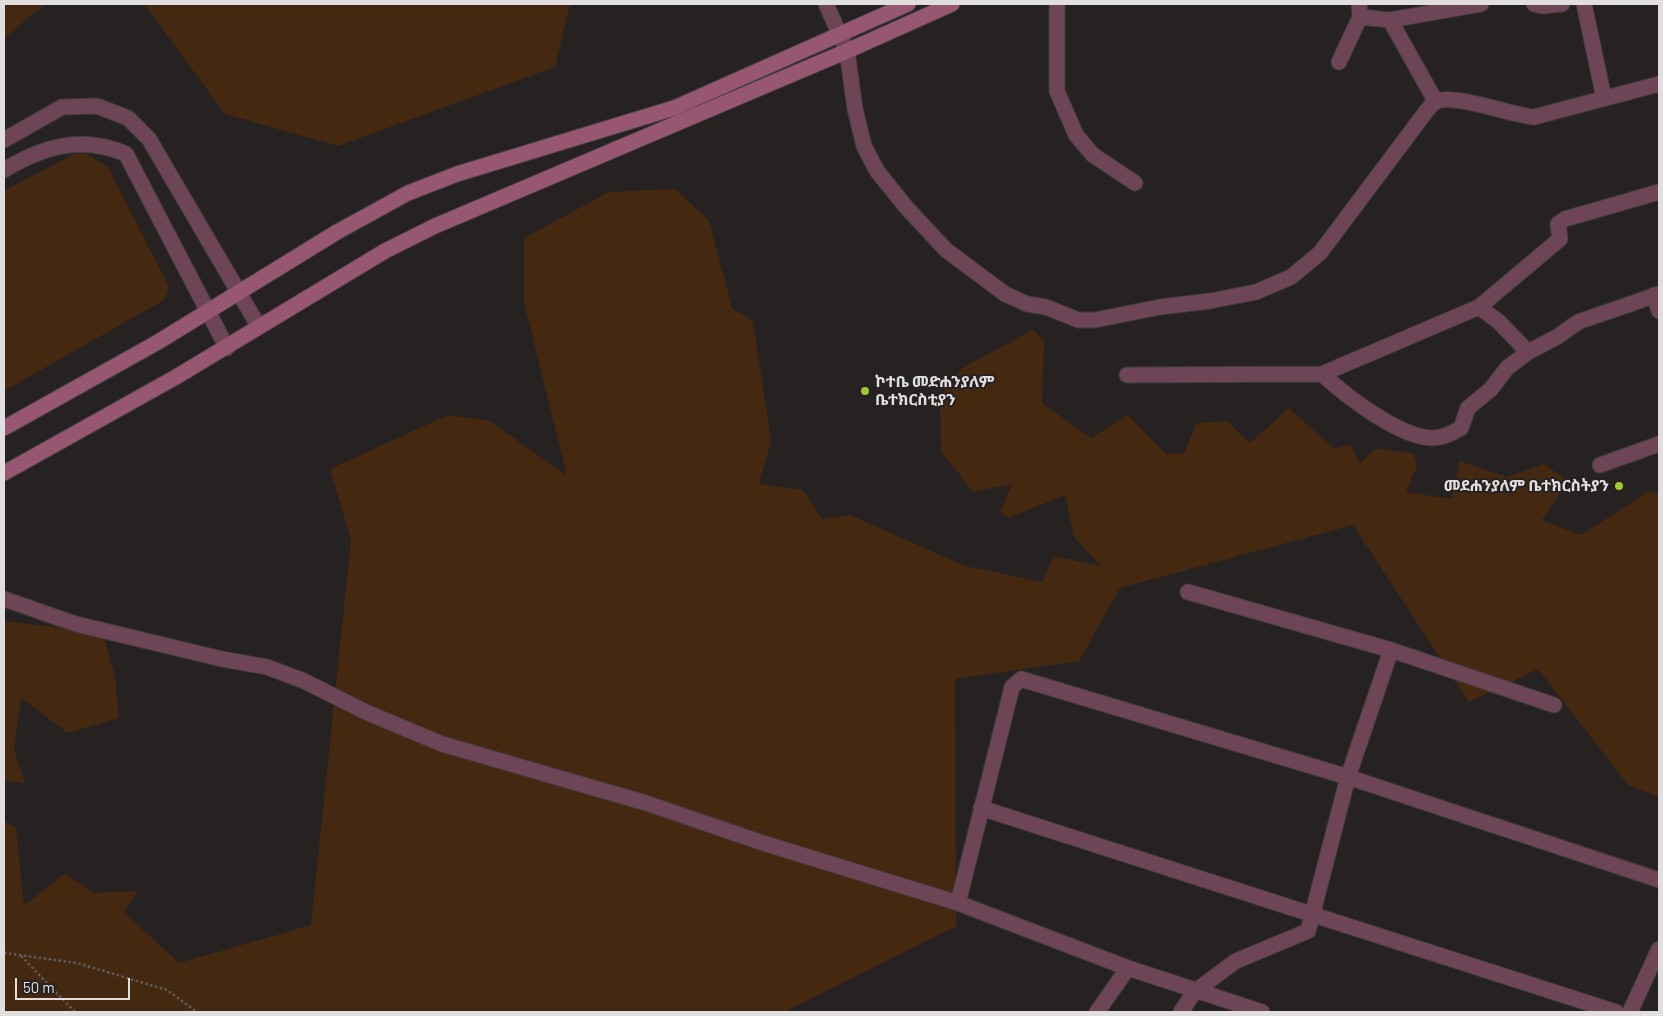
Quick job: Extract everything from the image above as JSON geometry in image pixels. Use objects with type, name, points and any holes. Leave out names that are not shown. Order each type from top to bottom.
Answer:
[{"type":"main road","points":[[4,473],[227,348],[386,251],[435,226],[678,114],[761,69],[908,4]]},
{"type":"main road","points":[[4,428],[208,312],[337,232],[408,193],[457,174],[678,114],[768,84],[952,4]]},
{"type":"street","points":[[826,4],[847,51],[855,109],[864,146],[877,171],[906,207],[946,250],[1005,294],[1027,304],[1046,308],[1078,320],[1095,320],[1160,307],[1210,301],[1256,292],[1291,277],[1320,253],[1419,121],[1436,102],[1446,99],[1459,100],[1517,115],[1534,117],[1659,84]]},
{"type":"street","points":[[1057,4],[1057,91],[1076,135],[1093,155],[1135,183]]},
{"type":"street","points":[[1339,62],[1359,10],[1390,20],[1481,4]]},
{"type":"street","points":[[1534,4],[1542,6],[1562,4]]},
{"type":"street","points":[[1584,4],[1604,98]]},
{"type":"street","points":[[1390,20],[1436,102]]},
{"type":"street","points":[[4,140],[62,107],[97,106],[128,118],[149,139],[259,327]]},
{"type":"street","points":[[4,170],[50,149],[76,143],[106,145],[126,154],[227,348]]},
{"type":"street","points":[[1127,375],[1322,374],[1479,307],[1560,239],[1558,224],[1565,219],[1659,192]]},
{"type":"street","points":[[1322,374],[1348,396],[1398,428],[1431,438],[1444,437],[1462,428],[1468,408],[1491,389],[1507,368],[1528,352],[1557,337],[1578,322],[1657,295],[1659,311]]},
{"type":"street","points":[[1479,307],[1499,322],[1528,352]]},
{"type":"street","points":[[1600,465],[1657,449]]},
{"type":"street","points":[[1188,592],[1391,650],[1554,705]]},
{"type":"street","points":[[4,599],[76,624],[222,659],[267,667],[304,681],[368,713],[442,744],[646,803],[763,843],[958,903],[1194,992],[1262,1012]]},
{"type":"street","points":[[1181,1012],[1194,992],[1236,961],[1308,932],[1348,777],[1391,650]]},
{"type":"street","points":[[958,903],[1012,687],[1021,679],[1348,777],[1659,880]]},
{"type":"street","points":[[982,808],[1616,1012]]},
{"type":"street","points":[[1630,1012],[1659,949]]},
{"type":"street","points":[[1097,1012],[1128,968]]},
{"type":"path","points":[[4,953],[77,963],[167,990],[198,1012]]},
{"type":"path","points":[[20,955],[75,1012]]},
{"type":"shaded area","points":[[4,4],[45,4],[4,38]]},
{"type":"shaded area","points":[[144,4],[570,4],[555,67],[338,146],[225,114]]},
{"type":"shaded area","points":[[74,154],[87,154],[108,167],[169,287],[164,300],[4,391],[4,191]]},
{"type":"shaded area","points":[[675,189],[709,221],[732,308],[753,321],[771,441],[759,484],[803,490],[822,519],[850,515],[965,566],[1042,582],[1054,556],[1101,566],[1074,537],[1065,495],[1008,518],[1000,511],[1012,484],[973,492],[941,451],[940,397],[962,368],[1033,330],[1044,340],[1042,403],[1091,438],[1128,415],[1166,454],[1184,453],[1197,423],[1227,421],[1250,443],[1289,408],[1334,449],[1350,444],[1360,463],[1377,448],[1414,454],[1417,466],[1406,492],[1452,499],[1459,461],[1507,477],[1544,464],[1568,481],[1542,520],[1581,535],[1651,490],[1659,495],[1659,797],[1628,785],[1538,669],[1469,702],[1353,525],[1120,588],[1079,661],[955,679],[956,926],[784,1012],[4,1012],[4,821],[16,828],[24,906],[65,873],[93,893],[138,891],[124,912],[179,963],[311,925],[351,540],[330,469],[448,415],[490,421],[567,476],[524,302],[524,238],[609,192]]},
{"type":"shaded area","points":[[4,621],[103,633],[115,677],[119,718],[68,733],[21,698],[14,749],[25,783],[4,781]]},
{"type":"place","name":"ኮተቤ መድሐንያለም ቤተክርስቲያን","points":[[865,391]]},
{"type":"place","name":"መደሐንያለም ቤተክርስትያን","points":[[1619,486]]}]
